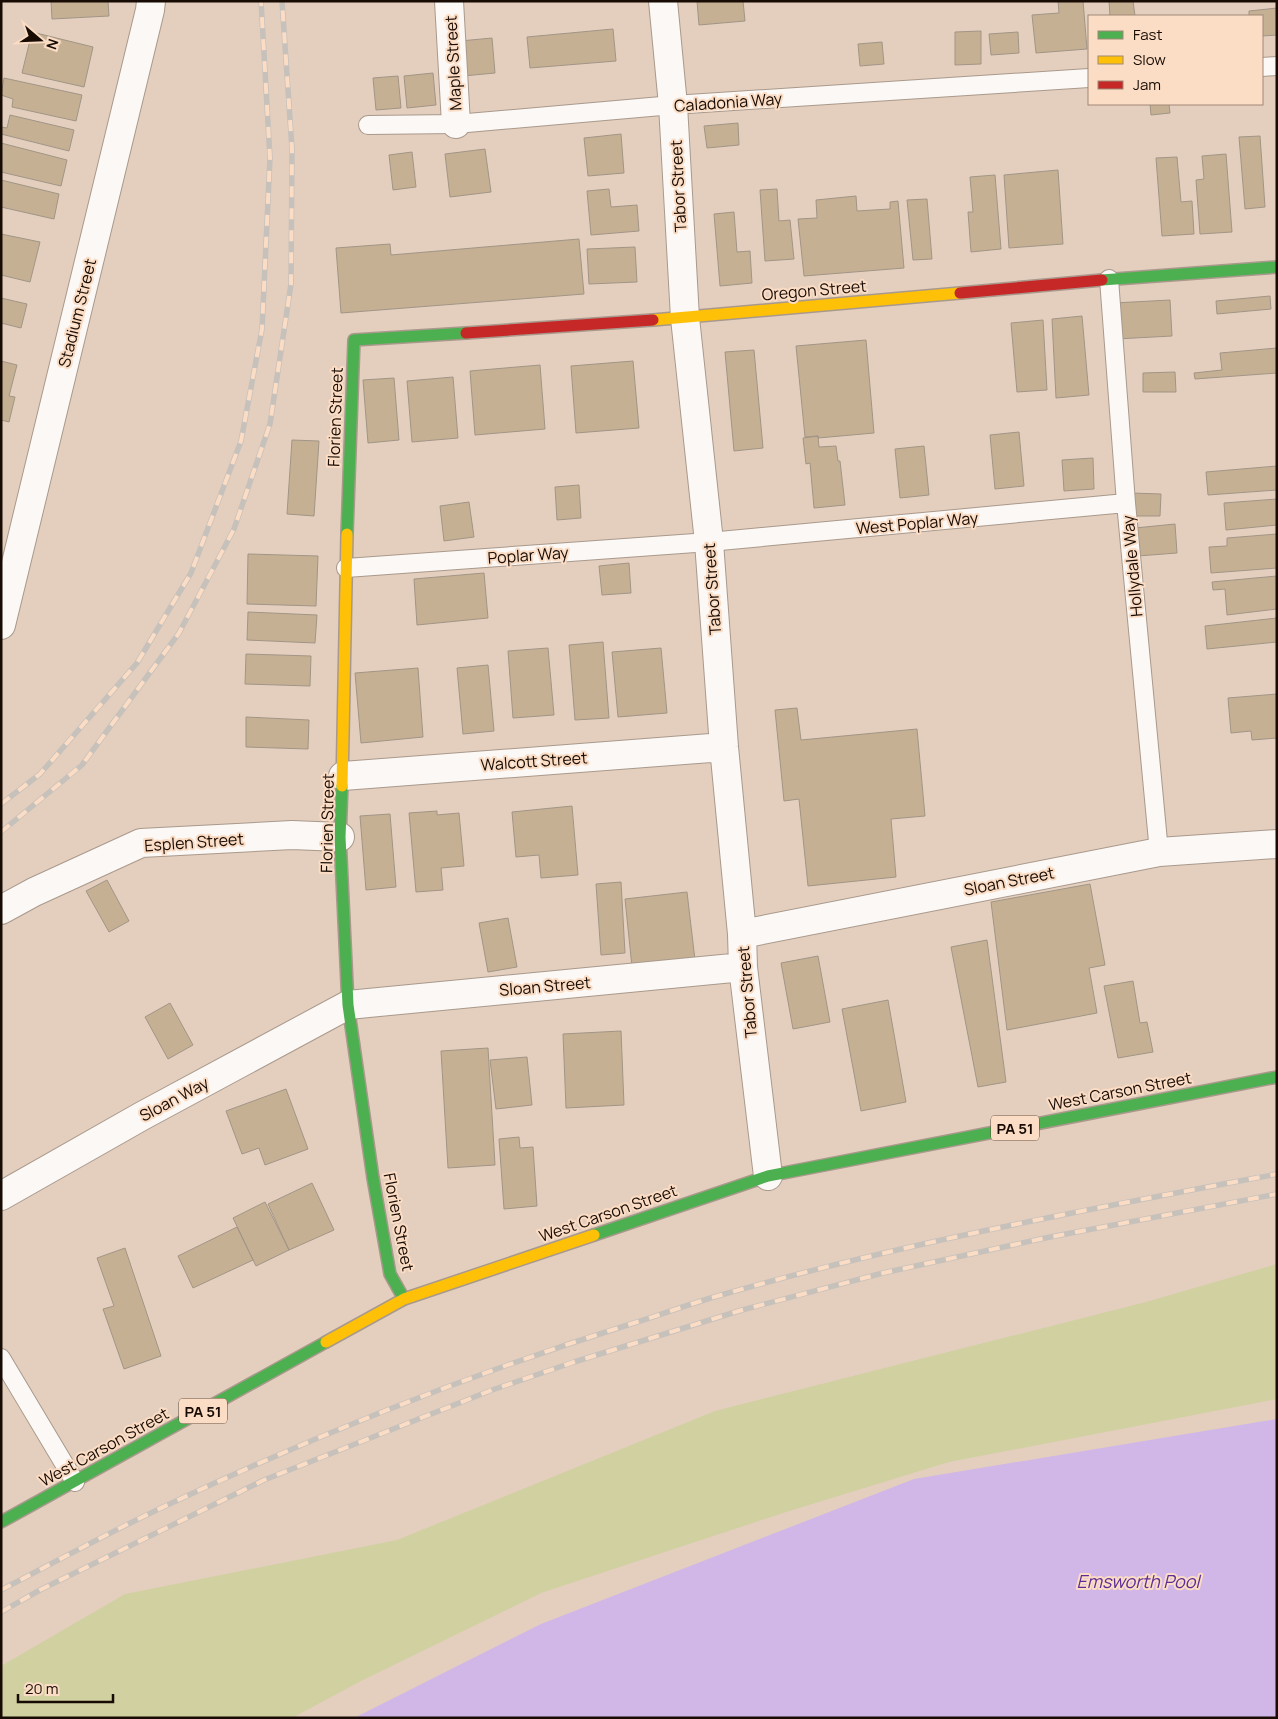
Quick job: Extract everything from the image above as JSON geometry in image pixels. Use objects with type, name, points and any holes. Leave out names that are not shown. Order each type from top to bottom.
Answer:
[{"type":"street","name":"Stadium Street","points":[[1,625],[146,29],[151,1]]},
{"type":"street","name":"Maple Street","points":[[449,1],[456,124]]},
{"type":"street","name":"Tabor Street","points":[[663,1],[674,105],[685,318],[709,542],[724,747],[742,934],[743,967],[768,1176]]},
{"type":"street","name":"Oregon Street","points":[[354,340],[685,318],[1277,267]]},
{"type":"street","name":"Florien Street","points":[[354,340],[346,568],[343,776],[340,836],[348,1005],[373,1178],[390,1274],[404,1299]]},
{"type":"street","name":"Walcott Street","points":[[343,776],[724,747]]},
{"type":"street","name":"Esplen Street","points":[[1,910],[34,892],[141,843],[292,835],[340,836]]},
{"type":"street","name":"Sloan Street","points":[[742,934],[1159,852],[1277,844]]},
{"type":"street","name":"Sloan Street","points":[[348,1005],[743,967]]},
{"type":"street","name":"Sloan Way","points":[[1,1196],[142,1116],[348,1005]]},
{"type":"street","name":"West Carson Street","points":[[1,1522],[404,1299],[768,1176],[1277,1077]]},
{"type":"lane","points":[[1263,67],[1277,66]]},
{"type":"lane","name":"Caladonia Way","points":[[368,125],[456,124],[674,105],[1088,78]]},
{"type":"lane","name":"Hollydale Way","points":[[1110,280],[1126,503],[1159,852]]},
{"type":"lane","name":"West Poplar Way","points":[[709,542],[1126,503]]},
{"type":"lane","name":"Poplar Way","points":[[346,568],[709,542]]},
{"type":"lane","points":[[1,1358],[75,1482]]},
{"type":"green space","points":[[1277,1264],[1277,1399],[949,1462],[783,1513],[541,1593],[361,1681],[292,1718],[1,1718],[1,1666],[125,1594],[397,1540],[715,1411],[1146,1302]]},
{"type":"water","name":"Emsworth Pool","points":[[1277,1419],[1277,1718],[354,1718],[541,1624],[914,1479]]},
{"type":"building","points":[[51,1],[108,1],[109,16],[52,19]]},
{"type":"building","points":[[697,1],[743,1],[745,21],[699,25]]},
{"type":"building","points":[[1058,1],[1083,1],[1087,49],[1036,53],[1032,15],[1059,13]]},
{"type":"building","points":[[1109,1],[1133,1],[1135,15],[1110,15]]},
{"type":"building","points":[[1277,8],[1277,35],[1263,36],[1263,15],[1249,15],[1249,11]]},
{"type":"building","points":[[613,29],[616,61],[530,68],[527,37]]},
{"type":"building","points":[[981,31],[981,64],[955,65],[955,32]]},
{"type":"building","points":[[32,32],[93,47],[84,87],[22,73]]},
{"type":"building","points":[[1018,32],[1019,53],[991,55],[989,34]]},
{"type":"building","points":[[492,38],[495,73],[463,76],[460,41]]},
{"type":"building","points":[[882,42],[884,64],[860,66],[858,44]]},
{"type":"building","points":[[433,73],[436,105],[407,108],[404,76]]},
{"type":"building","points":[[398,76],[401,108],[376,110],[373,78]]},
{"type":"building","points":[[4,78],[82,95],[76,121],[12,107],[13,99],[1,95]]},
{"type":"building","points":[[1150,105],[1169,105],[1170,113],[1151,115]]},
{"type":"building","points":[[10,115],[74,130],[69,151],[1,134],[1,127],[7,128]]},
{"type":"building","points":[[738,123],[739,145],[707,148],[704,126]]},
{"type":"building","points":[[621,134],[624,173],[588,176],[584,138]]},
{"type":"building","points":[[1260,136],[1265,207],[1245,209],[1239,137]]},
{"type":"building","points":[[1,143],[67,160],[61,186],[1,172]]},
{"type":"building","points":[[485,149],[491,192],[450,197],[445,154]]},
{"type":"building","points":[[412,152],[416,187],[393,190],[389,155]]},
{"type":"building","points":[[1226,154],[1232,232],[1200,234],[1196,180],[1204,179],[1202,156]]},
{"type":"building","points":[[1177,157],[1181,202],[1192,201],[1194,234],[1162,236],[1156,158]]},
{"type":"building","points":[[1058,170],[1063,244],[1009,248],[1004,175]]},
{"type":"building","points":[[995,175],[1001,249],[971,252],[968,212],[973,212],[970,177]]},
{"type":"building","points":[[1,180],[59,194],[54,219],[1,207]]},
{"type":"building","points":[[609,189],[611,207],[637,205],[639,231],[591,235],[587,191]]},
{"type":"building","points":[[777,189],[779,221],[790,220],[794,259],[765,261],[760,190]]},
{"type":"building","points":[[856,196],[857,211],[890,209],[890,202],[898,201],[904,268],[804,276],[798,219],[817,218],[816,200]]},
{"type":"building","points":[[927,199],[932,259],[913,260],[907,200]]},
{"type":"building","points":[[734,212],[737,252],[750,251],[752,283],[720,286],[714,214]]},
{"type":"building","points":[[1,234],[40,242],[30,282],[1,275]]},
{"type":"building","points":[[579,239],[584,294],[341,313],[336,248],[390,244],[391,255]]},
{"type":"building","points":[[635,247],[637,282],[589,284],[587,249]]},
{"type":"building","points":[[1270,296],[1271,309],[1217,314],[1216,301]]},
{"type":"building","points":[[1,298],[27,304],[21,328],[1,323]]},
{"type":"building","points":[[1170,300],[1172,336],[1116,339],[1114,303]]},
{"type":"building","points":[[1082,316],[1089,395],[1056,398],[1052,319]]},
{"type":"building","points":[[1043,320],[1047,390],[1017,392],[1011,323]]},
{"type":"building","points":[[866,340],[874,433],[818,438],[818,436],[805,437],[796,346]]},
{"type":"building","points":[[1277,348],[1277,373],[1195,379],[1194,373],[1222,370],[1220,353]]},
{"type":"building","points":[[754,350],[763,448],[734,451],[725,352]]},
{"type":"building","points":[[1,361],[17,365],[9,396],[15,397],[9,422],[1,420]]},
{"type":"building","points":[[633,361],[639,428],[576,433],[571,366]]},
{"type":"building","points":[[540,365],[545,429],[475,435],[470,371]]},
{"type":"building","points":[[1175,372],[1176,392],[1143,392],[1143,373]]},
{"type":"building","points":[[453,377],[458,438],[412,442],[407,381]]},
{"type":"building","points":[[394,378],[399,440],[368,443],[363,380]]},
{"type":"building","points":[[1019,432],[1024,486],[995,489],[990,435]]},
{"type":"building","points":[[818,436],[819,447],[836,446],[838,461],[840,461],[845,505],[814,508],[810,463],[806,464],[803,438]]},
{"type":"building","points":[[292,440],[319,441],[314,516],[287,514]]},
{"type":"building","points":[[924,446],[929,495],[900,498],[895,449]]},
{"type":"building","points":[[1093,458],[1094,489],[1064,491],[1062,460]]},
{"type":"building","points":[[1277,466],[1277,490],[1208,495],[1206,472]]},
{"type":"building","points":[[579,485],[581,518],[557,520],[555,487]]},
{"type":"building","points":[[1131,493],[1161,494],[1160,516],[1131,516]]},
{"type":"building","points":[[1277,499],[1277,525],[1226,530],[1224,503]]},
{"type":"building","points":[[469,502],[474,537],[444,541],[440,506]]},
{"type":"building","points":[[1175,524],[1177,553],[1138,556],[1135,528]]},
{"type":"building","points":[[1277,534],[1277,568],[1211,573],[1209,547],[1227,546],[1227,538]]},
{"type":"building","points":[[248,554],[318,556],[316,606],[247,604]]},
{"type":"building","points":[[629,563],[631,593],[602,595],[599,566]]},
{"type":"building","points":[[484,573],[488,618],[417,625],[414,579]]},
{"type":"building","points":[[1277,576],[1277,609],[1227,615],[1225,589],[1213,590],[1212,582]]},
{"type":"building","points":[[248,612],[317,615],[315,643],[247,640]]},
{"type":"building","points":[[1277,618],[1277,642],[1207,649],[1205,626]]},
{"type":"building","points":[[603,642],[609,718],[575,720],[569,645]]},
{"type":"building","points":[[548,648],[554,715],[513,718],[508,651]]},
{"type":"building","points":[[661,648],[667,713],[618,717],[612,652]]},
{"type":"building","points":[[246,654],[311,656],[310,686],[245,684]]},
{"type":"building","points":[[488,665],[494,731],[463,734],[457,668]]},
{"type":"building","points":[[418,668],[423,737],[361,743],[355,673]]},
{"type":"building","points":[[1277,694],[1277,738],[1252,740],[1251,731],[1231,733],[1228,698]]},
{"type":"building","points":[[797,708],[801,740],[917,729],[925,816],[891,819],[896,877],[808,886],[799,799],[784,801],[775,710]]},
{"type":"building","points":[[246,717],[309,720],[308,749],[246,747]]},
{"type":"building","points":[[572,806],[578,875],[541,878],[539,855],[516,857],[512,812]]},
{"type":"building","points":[[437,811],[437,815],[459,813],[464,866],[441,868],[443,890],[416,892],[409,813]]},
{"type":"building","points":[[390,814],[396,887],[366,890],[360,816]]},
{"type":"building","points":[[107,880],[129,921],[109,932],[86,891]]},
{"type":"building","points":[[621,882],[625,953],[601,955],[596,884]]},
{"type":"building","points":[[1090,884],[1105,965],[1089,968],[1097,1013],[1007,1030],[991,902]]},
{"type":"building","points":[[687,892],[695,960],[632,967],[625,899]]},
{"type":"building","points":[[508,918],[517,967],[488,972],[479,923]]},
{"type":"building","points":[[987,940],[1006,1082],[978,1087],[951,947]]},
{"type":"building","points":[[818,956],[830,1022],[793,1029],[781,963]]},
{"type":"building","points":[[1133,981],[1140,1023],[1147,1022],[1153,1052],[1118,1058],[1104,986]]},
{"type":"building","points":[[888,1000],[906,1102],[861,1111],[842,1009]]},
{"type":"building","points":[[170,1003],[193,1045],[168,1059],[145,1017]]},
{"type":"building","points":[[621,1031],[624,1105],[566,1108],[563,1034]]},
{"type":"building","points":[[488,1048],[495,1165],[448,1168],[441,1051]]},
{"type":"building","points":[[527,1057],[532,1105],[496,1109],[490,1060]]},
{"type":"building","points":[[286,1089],[308,1149],[265,1165],[259,1148],[242,1154],[226,1111]]},
{"type":"building","points":[[519,1137],[520,1148],[533,1147],[537,1206],[504,1209],[499,1139]]},
{"type":"building","points":[[312,1183],[334,1230],[289,1250],[268,1204]]},
{"type":"building","points":[[265,1202],[289,1250],[256,1266],[233,1218]]},
{"type":"building","points":[[237,1227],[253,1260],[193,1288],[178,1256]]},
{"type":"building","points":[[125,1248],[161,1356],[124,1369],[103,1309],[114,1306],[97,1258]]},
{"type":"railway","points":[[1,804],[40,774],[137,663],[191,573],[241,441],[262,329],[270,158],[261,1]]},
{"type":"railway","points":[[1,832],[82,765],[179,633],[234,529],[270,424],[291,284],[292,149],[282,1]]},
{"type":"railway","points":[[1,1590],[154,1511],[289,1450],[461,1382],[578,1341],[721,1295],[858,1259],[997,1228],[1277,1174]]},
{"type":"railway","points":[[1,1612],[40,1590],[264,1480],[492,1390],[574,1362],[742,1310],[883,1273],[1045,1238],[1277,1194]]},
{"type":"traffic: fast","points":[[1102,280],[1277,267]]},
{"type":"traffic: fast","points":[[347,534],[354,340],[466,333]]},
{"type":"traffic: fast","points":[[342,786],[340,837],[348,1005],[373,1178],[390,1274],[404,1299]]},
{"type":"traffic: fast","points":[[594,1235],[768,1176],[1277,1077]]},
{"type":"traffic: fast","points":[[1,1522],[326,1342]]},
{"type":"traffic: slow","points":[[653,320],[960,293]]},
{"type":"traffic: slow","points":[[342,786],[347,534]]},
{"type":"traffic: slow","points":[[326,1342],[404,1299],[594,1235]]},
{"type":"traffic: jam","points":[[960,293],[1102,280]]},
{"type":"traffic: jam","points":[[466,333],[653,320]]}]
